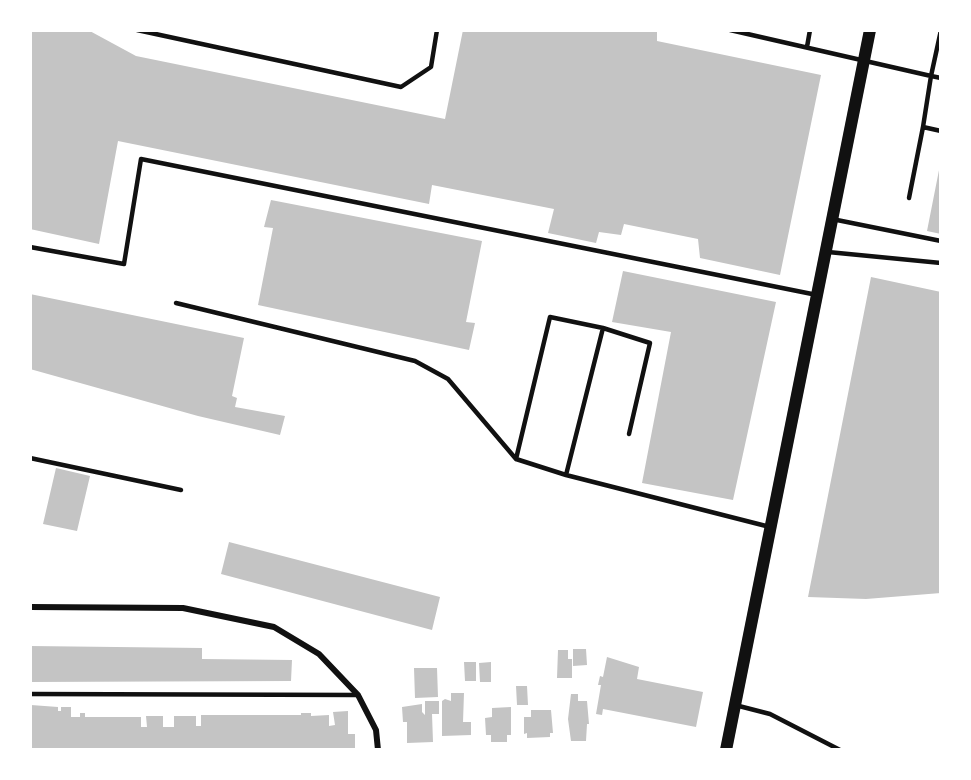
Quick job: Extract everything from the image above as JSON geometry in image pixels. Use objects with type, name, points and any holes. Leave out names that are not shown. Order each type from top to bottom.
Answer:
[{"type":"main road","points":[[726,750],[870,30]]},
{"type":"street","points":[[30,607],[183,608],[274,627],[319,654],[358,695],[376,730],[378,750]]},
{"type":"lane","points":[[137,30],[401,87],[431,67],[437,30]]},
{"type":"lane","points":[[730,30],[807,47],[862,63],[941,78]]},
{"type":"lane","points":[[807,47],[810,30]]},
{"type":"lane","points":[[909,198],[941,30]]},
{"type":"lane","points":[[922,127],[941,130]]},
{"type":"lane","points":[[30,246],[124,264],[141,159],[817,295]]},
{"type":"lane","points":[[832,219],[941,241]]},
{"type":"lane","points":[[825,252],[941,264]]},
{"type":"lane","points":[[176,303],[416,361],[448,379],[516,459],[566,475],[770,527]]},
{"type":"lane","points":[[516,459],[550,317],[603,328],[650,343],[629,434]]},
{"type":"lane","points":[[566,475],[603,328]]},
{"type":"lane","points":[[30,458],[181,490]]},
{"type":"lane","points":[[30,694],[358,695]]},
{"type":"lane","points":[[735,705],[770,714],[840,750]]},
{"type":"building","points":[[30,30],[88,30],[136,56],[445,119],[463,30],[657,30],[657,41],[821,75],[780,275],[700,258],[698,239],[624,224],[621,235],[599,232],[596,243],[548,233],[554,209],[432,185],[429,204],[118,141],[99,244],[30,229]]},
{"type":"building","points":[[941,165],[941,234],[927,231]]},
{"type":"building","points":[[271,200],[482,241],[466,322],[475,323],[469,350],[258,305],[273,228],[264,227]]},
{"type":"building","points":[[623,271],[776,302],[733,500],[642,483],[671,332],[612,322]]},
{"type":"building","points":[[871,277],[941,292],[941,593],[866,599],[808,597]]},
{"type":"building","points":[[30,294],[244,338],[232,396],[237,398],[235,407],[285,416],[280,435],[198,416],[30,369]]},
{"type":"building","points":[[56,468],[90,476],[77,531],[43,524]]},
{"type":"building","points":[[229,542],[440,597],[432,630],[221,574]]},
{"type":"building","points":[[30,646],[202,648],[202,659],[292,660],[291,681],[30,682]]},
{"type":"building","points":[[573,649],[586,649],[587,665],[573,666]]},
{"type":"building","points":[[558,650],[568,650],[568,659],[572,659],[572,678],[557,678]]},
{"type":"building","points":[[607,657],[639,667],[637,679],[703,692],[696,727],[603,709],[602,715],[596,714],[601,685],[598,685],[600,676],[603,677]]},
{"type":"building","points":[[464,662],[476,662],[476,681],[465,681]]},
{"type":"building","points":[[491,662],[491,682],[480,682],[479,663]]},
{"type":"building","points":[[414,668],[437,668],[438,697],[415,698]]},
{"type":"building","points":[[516,686],[527,686],[528,705],[517,705]]},
{"type":"building","points":[[451,693],[464,693],[463,722],[471,722],[471,735],[442,736],[442,701],[445,699],[451,701]]},
{"type":"building","points":[[571,694],[578,694],[578,701],[587,701],[589,724],[587,724],[586,741],[571,741],[568,719]]},
{"type":"building","points":[[425,701],[439,701],[439,714],[432,714],[433,742],[407,743],[407,722],[403,722],[402,707],[422,704],[422,712],[425,715]]},
{"type":"building","points":[[31,705],[58,707],[58,711],[61,711],[61,707],[71,707],[71,717],[80,717],[80,713],[85,713],[85,717],[141,717],[141,727],[147,727],[146,716],[163,716],[163,727],[174,727],[174,716],[196,716],[196,726],[201,726],[201,715],[301,715],[301,713],[311,713],[311,716],[329,715],[329,726],[335,725],[333,712],[348,711],[348,734],[355,734],[355,750],[30,750]]},
{"type":"building","points":[[511,707],[511,735],[507,735],[507,742],[491,742],[491,735],[486,735],[485,718],[492,717],[492,708]]},
{"type":"building","points":[[531,710],[551,710],[553,733],[550,733],[550,737],[527,738],[527,733],[524,734],[524,717],[531,717]]}]
